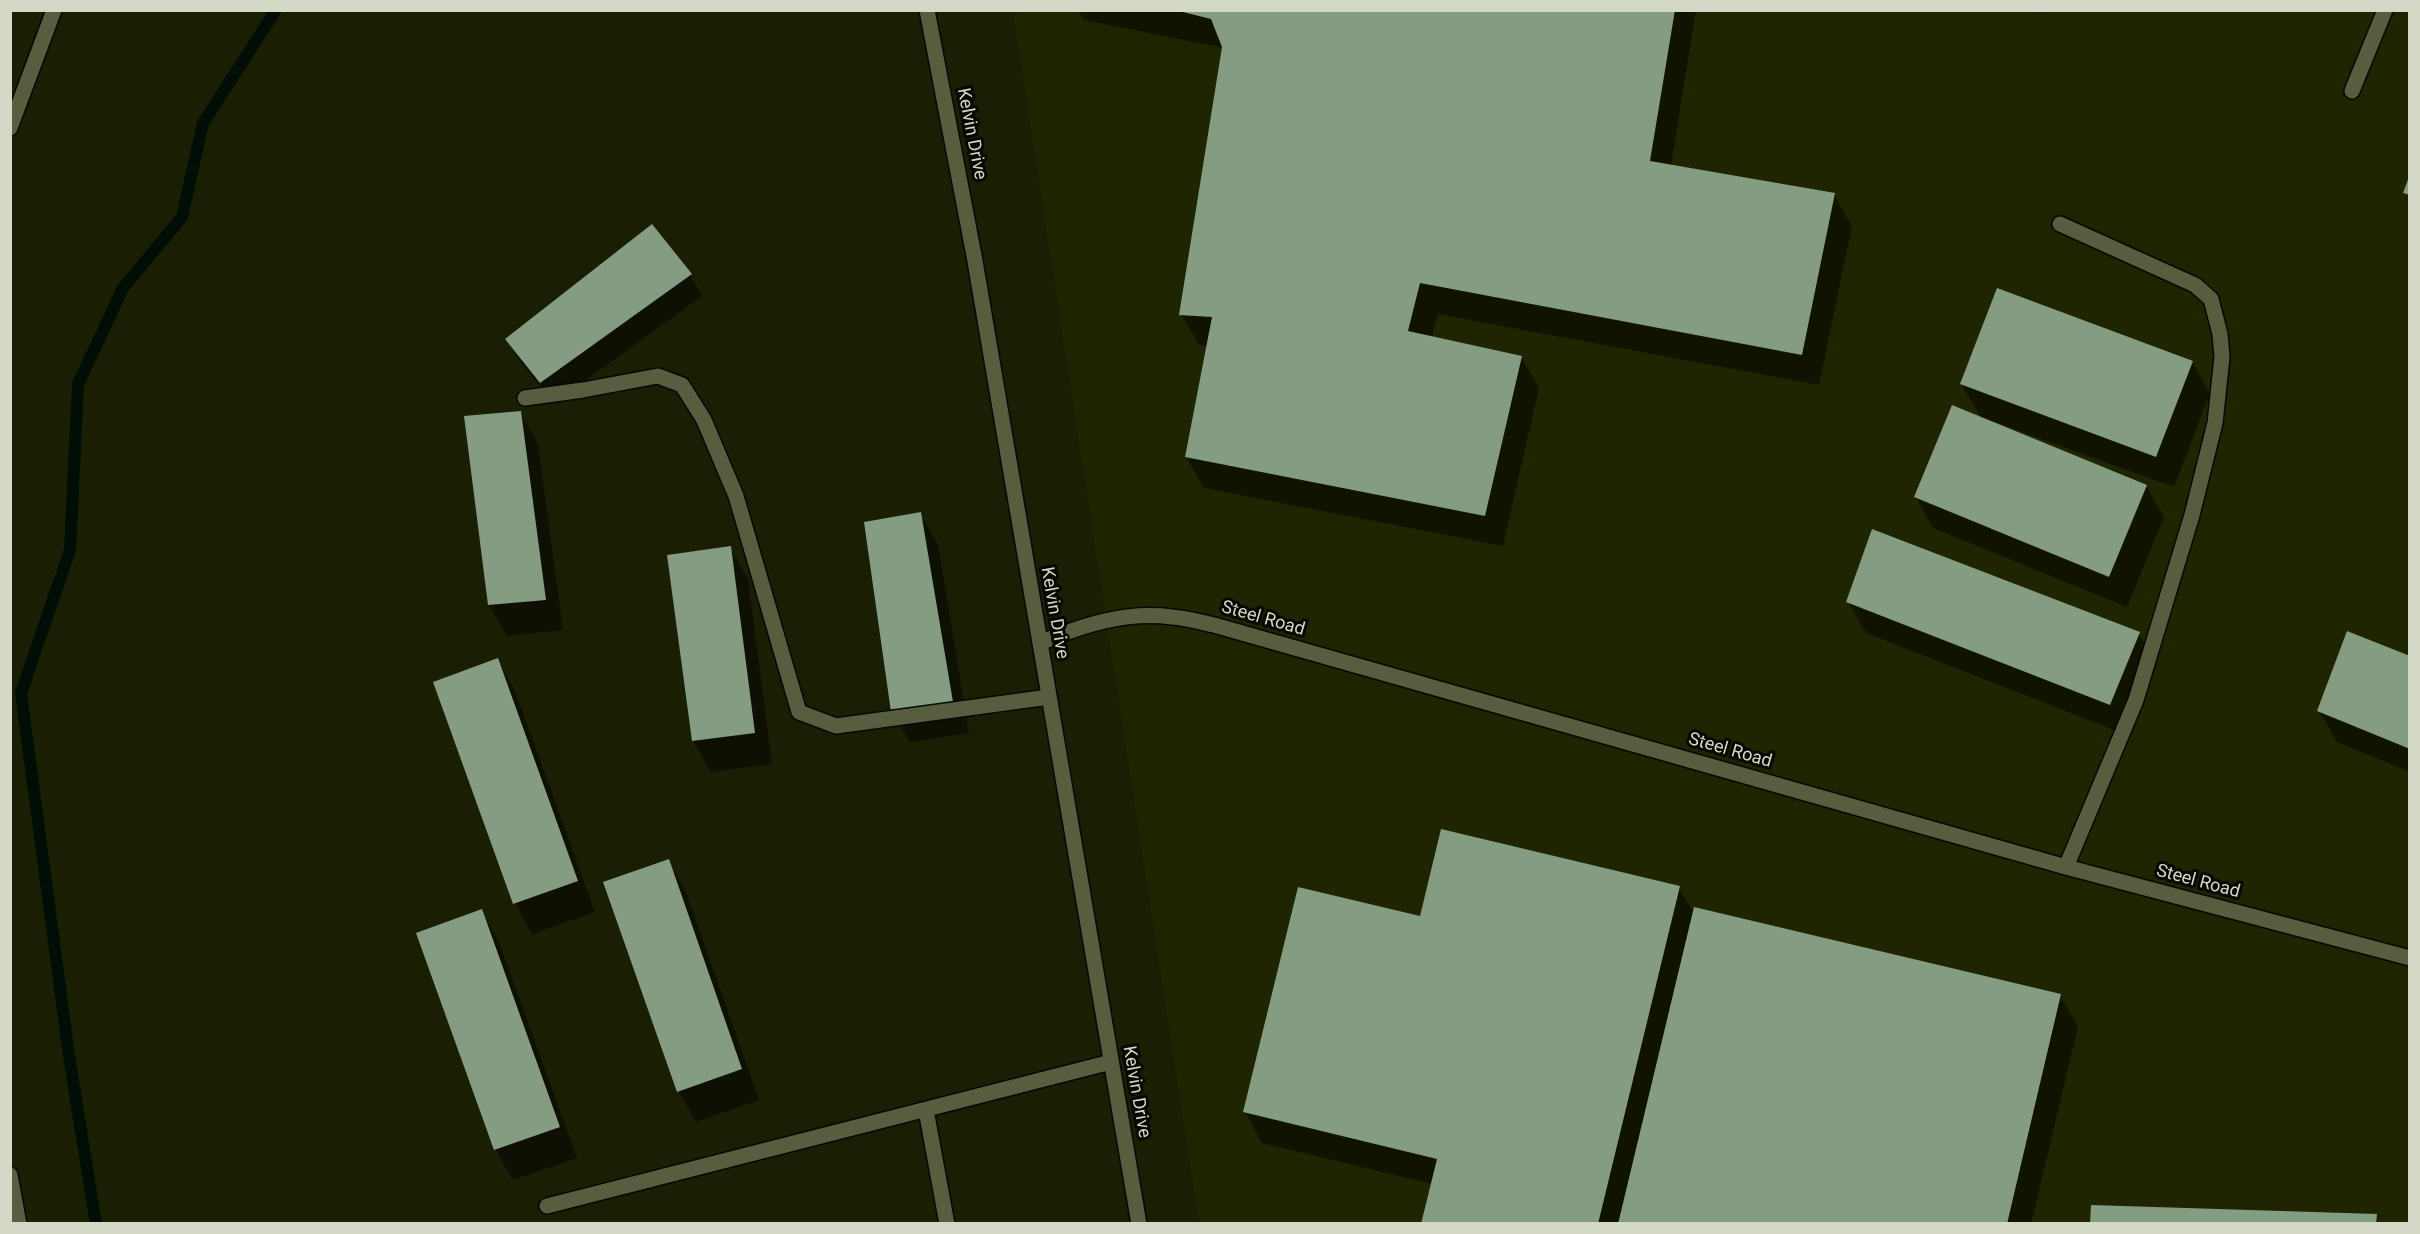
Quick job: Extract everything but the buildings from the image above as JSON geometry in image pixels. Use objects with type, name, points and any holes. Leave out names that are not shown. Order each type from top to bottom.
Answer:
[{"type":"street","points":[[10,128],[54,10]]},
{"type":"street","name":"Kelvin Drive","points":[[927,10],[975,261],[1139,1224]]},
{"type":"street","points":[[2352,91],[2385,10]]},
{"type":"street","points":[[2060,224],[2195,285],[2211,299],[2217,316],[2222,357],[2215,423],[2193,515],[2136,700],[2066,867]]},
{"type":"street","points":[[525,398],[658,376],[682,385],[704,420],[736,496],[799,712],[836,726],[1049,697]]},
{"type":"street","name":"Steel Road","points":[[1040,643],[1079,626],[1135,616],[1172,617],[1214,625],[2066,867],[2409,958]]},
{"type":"street","points":[[547,1206],[1111,1062]]},
{"type":"street","points":[[926,1110],[947,1224]]},
{"type":"street","points":[[10,1175],[19,1224]]},
{"type":"shaded area","points":[[1013,11],[2409,11],[2409,1223],[1199,1223]]},
{"type":"waterway","points":[[96,1224],[69,1056],[21,693],[70,550],[78,384],[123,288],[182,217],[203,123],[276,10]]}]
